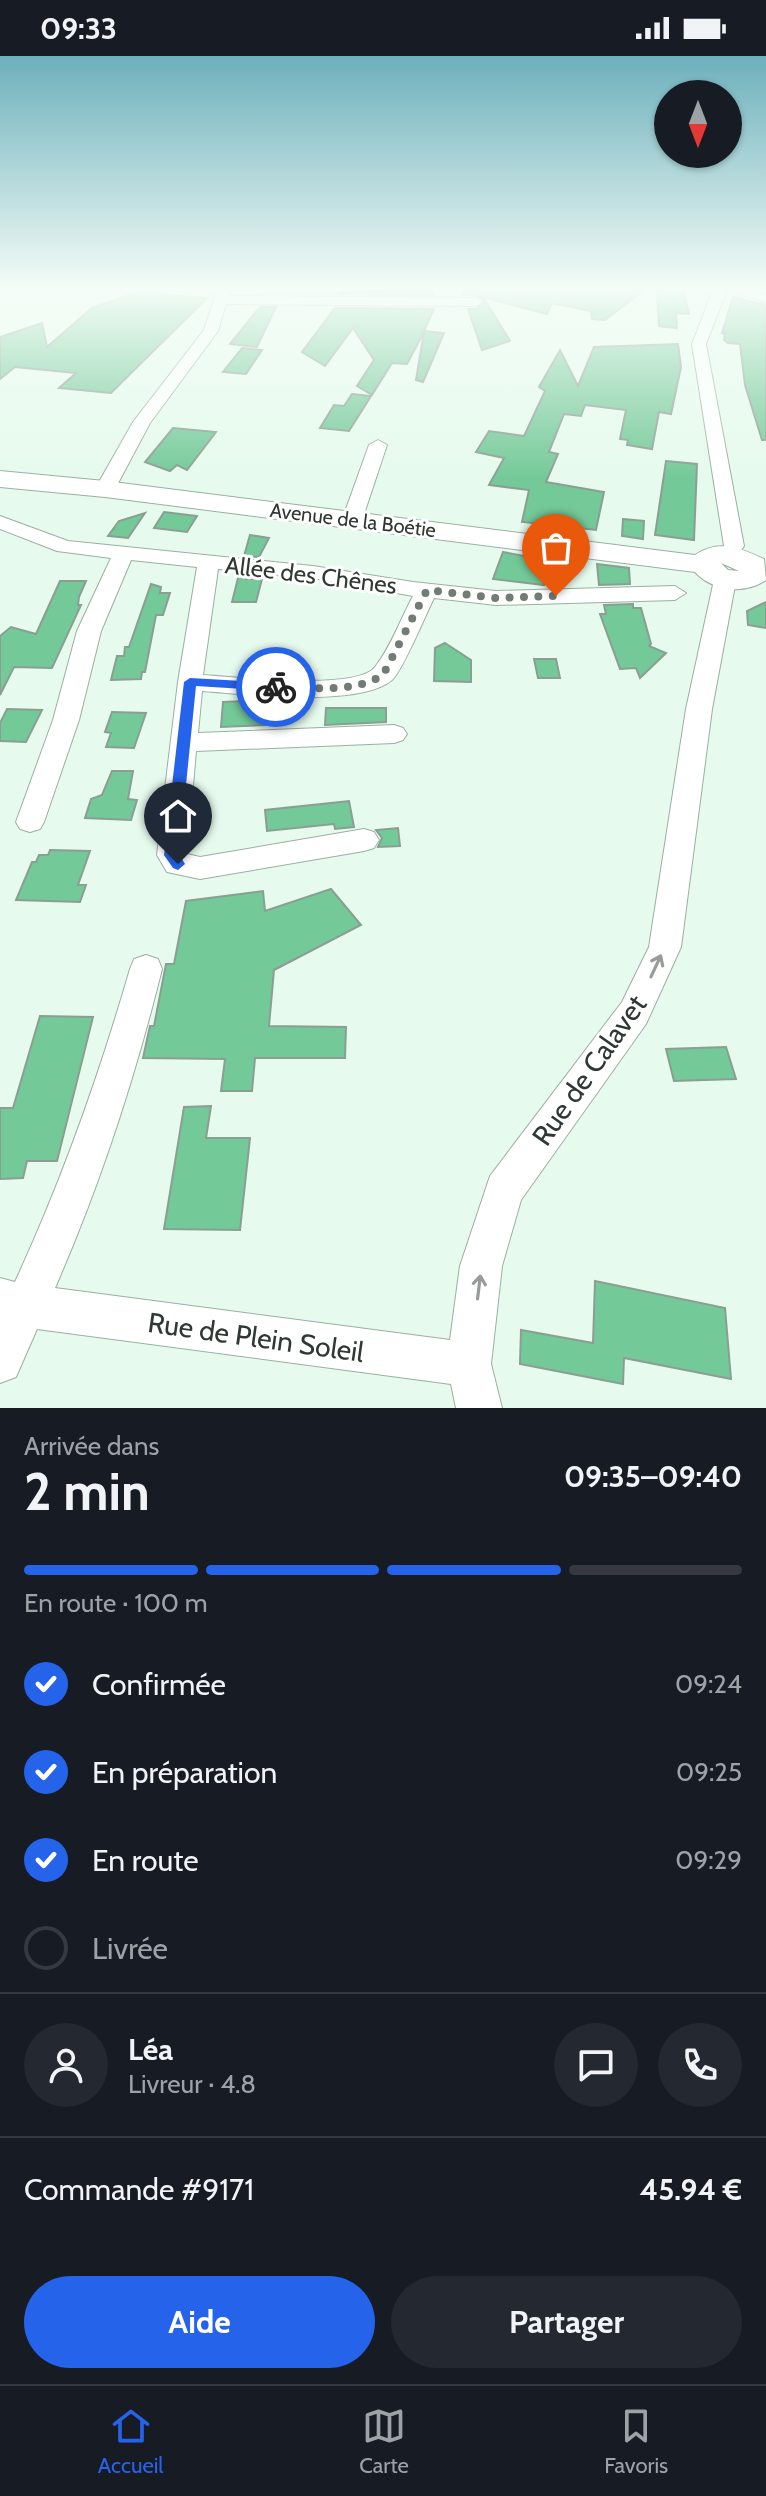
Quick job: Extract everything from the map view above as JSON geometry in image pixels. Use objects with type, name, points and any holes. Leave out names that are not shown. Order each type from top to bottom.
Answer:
[{"type":"main road","name":"Avenue de la Boétie","points":[[0,479],[105,489],[720,566]]},
{"type":"main road","points":[[720,566],[749,561],[761,573]]},
{"type":"street","points":[[105,489],[142,422],[194,353]]},
{"type":"street","name":"Rue de Calavet","points":[[469,1364],[481,1266],[504,1190],[634,1013],[665,947],[720,566],[734,546],[701,353]]},
{"type":"street","points":[[352,520],[378,445]]},
{"type":"street","name":"Allée des Chênes","points":[[0,522],[64,547],[313,572],[496,598],[675,593]]},
{"type":"street","points":[[30,822],[66,720],[89,631],[123,554]]},
{"type":"street","points":[[208,562],[190,682],[172,855],[178,864],[200,868],[364,840]]},
{"type":"street","points":[[190,682],[323,688],[371,683],[383,675],[427,590]]},
{"type":"street","points":[[184,743],[394,734]]},
{"type":"street","points":[[0,1361],[13,1302],[81,1178],[123,1060],[146,969]]},
{"type":"street","name":"Rue de Plein Soleil","points":[[13,1302],[469,1364]]},
{"type":"street","points":[[469,1364],[479,1408]]},
{"type":"building","points":[[0,353],[151,353],[111,393],[59,388],[76,373],[15,367],[0,379]]},
{"type":"building","points":[[238,353],[260,353],[246,374],[223,372]]},
{"type":"building","points":[[304,353],[335,353],[325,366]]},
{"type":"building","points":[[369,353],[413,353],[407,364],[392,363],[372,395],[357,386],[374,360]]},
{"type":"building","points":[[420,353],[435,353],[423,382],[416,380]]},
{"type":"building","points":[[558,353],[562,353],[578,386],[592,353],[679,353],[681,367],[671,414],[659,412],[652,449],[627,445],[628,440],[620,439],[626,410],[585,405],[581,416],[564,414],[549,452],[558,454],[546,482],[604,492],[596,530],[522,522],[529,490],[489,485],[504,458],[476,452],[489,431],[524,436],[545,391],[539,387]]},
{"type":"building","points":[[741,353],[766,353],[766,440],[762,440],[745,385]]},
{"type":"building","points":[[352,394],[371,396],[349,431],[320,428],[334,405],[344,406]]},
{"type":"building","points":[[173,428],[216,432],[187,470],[177,465],[170,471],[145,462]]},
{"type":"building","points":[[666,461],[697,464],[694,540],[655,535]]},
{"type":"building","points":[[164,512],[197,516],[187,532],[154,528]]},
{"type":"building","points":[[145,513],[128,538],[108,536],[119,521]]},
{"type":"building","points":[[623,519],[644,521],[643,539],[622,536]]},
{"type":"building","points":[[250,535],[269,538],[259,557],[244,556]]},
{"type":"building","points":[[503,552],[543,563],[544,585],[493,579]]},
{"type":"building","points":[[597,564],[629,568],[630,584],[599,585]]},
{"type":"building","points":[[239,574],[250,575],[247,579],[262,579],[256,602],[232,602]]},
{"type":"building","points":[[60,581],[86,581],[79,597],[78,605],[81,605],[52,668],[14,667],[0,695],[0,636],[11,627],[36,634]]},
{"type":"building","points":[[151,584],[161,587],[160,593],[170,593],[163,615],[156,615],[145,672],[142,672],[141,679],[111,680],[117,656],[124,656],[125,647],[129,647]]},
{"type":"building","points":[[766,602],[766,628],[748,625],[747,611]]},
{"type":"building","points":[[633,604],[633,608],[641,608],[649,646],[666,653],[640,678],[636,668],[620,669],[600,614],[606,614],[604,605]]},
{"type":"building","points":[[445,643],[471,660],[471,682],[434,681],[435,648]]},
{"type":"building","points":[[534,659],[556,659],[560,678],[538,678]]},
{"type":"building","points":[[266,700],[265,725],[221,727],[223,702]]},
{"type":"building","points":[[326,708],[386,708],[386,722],[325,725]]},
{"type":"building","points":[[7,709],[42,710],[26,742],[0,741],[0,723]]},
{"type":"building","points":[[112,712],[146,713],[134,748],[106,747],[111,733],[105,732]]},
{"type":"building","points":[[112,771],[133,771],[128,799],[137,800],[131,820],[85,818],[91,799],[102,795]]},
{"type":"building","points":[[349,801],[354,827],[335,829],[334,824],[267,831],[265,810]]},
{"type":"building","points":[[398,828],[400,846],[378,847],[382,838],[376,830]]},
{"type":"building","points":[[50,850],[90,851],[78,885],[86,885],[80,902],[16,900],[32,862],[36,862],[39,855],[48,855]]},
{"type":"building","points":[[331,889],[361,925],[274,970],[269,1026],[346,1027],[345,1058],[255,1058],[252,1091],[221,1091],[225,1059],[143,1058],[150,1026],[154,1026],[166,964],[174,964],[186,901],[263,891],[265,911]]},
{"type":"building","points":[[40,1016],[93,1017],[57,1161],[27,1161],[23,1178],[0,1179],[0,1108],[13,1108]]},
{"type":"building","points":[[726,1047],[736,1079],[674,1081],[666,1049]]},
{"type":"building","points":[[211,1106],[206,1138],[250,1138],[240,1230],[164,1229],[184,1107]]},
{"type":"building","points":[[595,1281],[725,1308],[731,1379],[624,1358],[623,1384],[520,1364],[521,1330],[593,1343]]},
{"type":"way so far","points":[[276,687],[323,688],[371,683],[383,675],[427,590],[496,598],[556,596]]},
{"type":"route","points":[[178,864],[172,855],[190,682],[276,687]]}]
